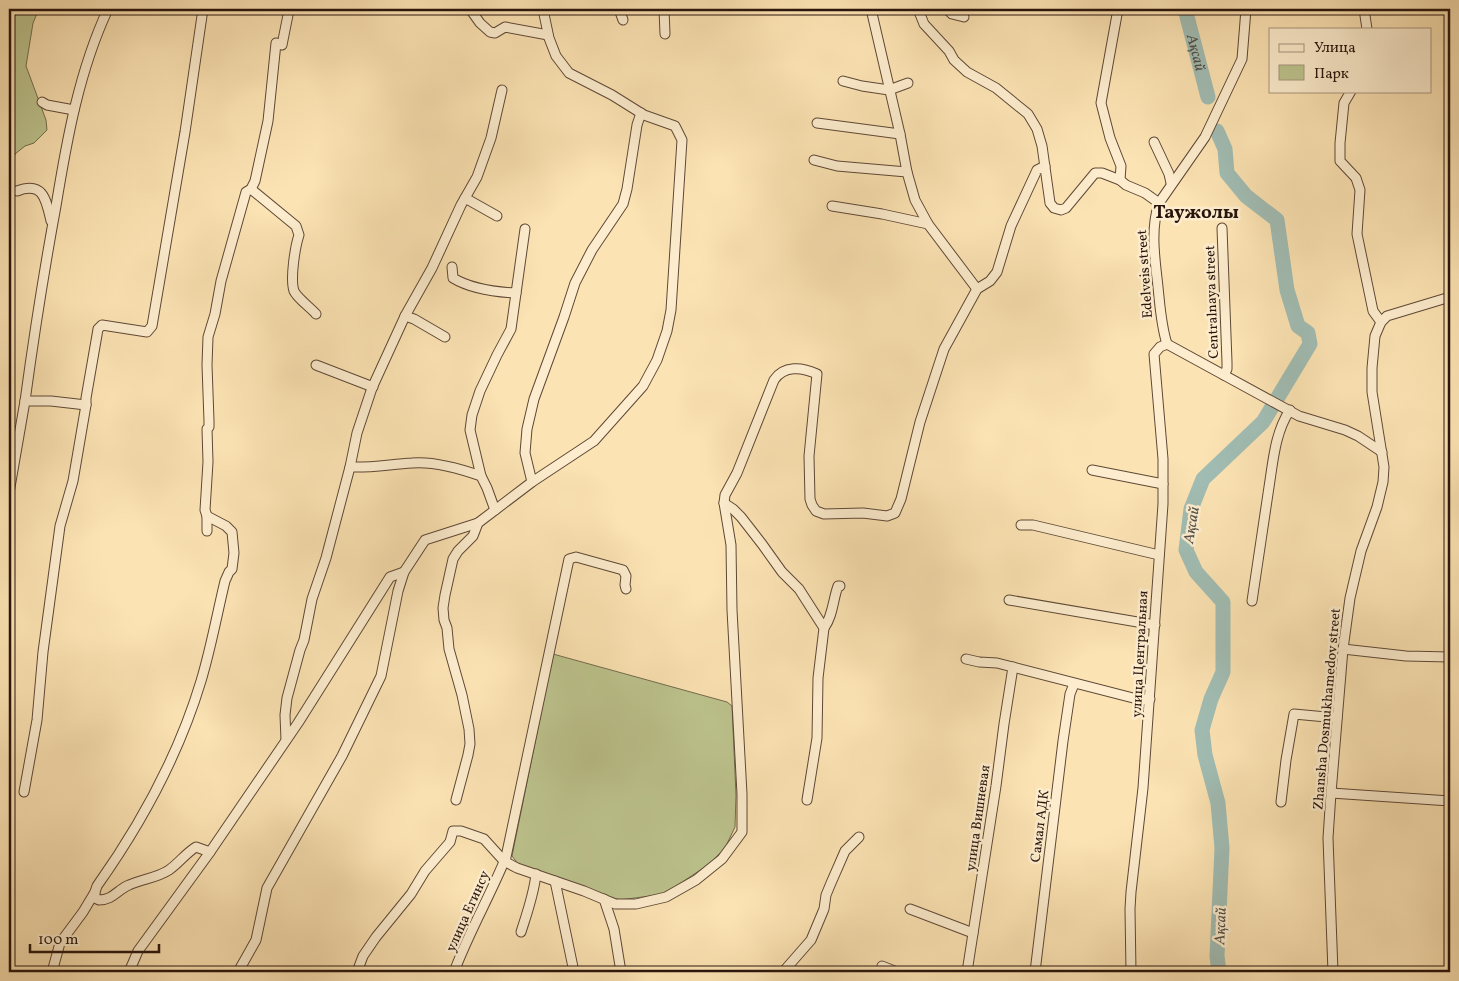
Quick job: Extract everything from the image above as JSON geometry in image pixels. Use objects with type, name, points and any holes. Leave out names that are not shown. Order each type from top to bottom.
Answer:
[{"type":"street","points":[[9,493],[11,461],[25,401],[38,305],[74,110],[86,64],[108,9]]},
{"type":"street","points":[[24,792],[37,720],[43,652],[60,526],[73,481],[98,329],[102,325],[146,332],[152,326],[185,132],[203,9]]},
{"type":"street","points":[[470,9],[480,23],[490,32],[495,33],[505,27],[548,35]]},
{"type":"street","points":[[619,9],[622,20]]},
{"type":"street","points":[[664,9],[665,34]]},
{"type":"street","points":[[871,9],[907,172],[915,200],[928,224],[977,290]]},
{"type":"street","points":[[918,9],[924,24],[966,72],[996,88],[1028,114],[1037,129],[1042,146],[1050,203],[1054,208],[1061,210],[1066,208],[1095,173],[1102,173],[1120,180],[1159,202],[1205,137],[1242,59],[1246,9]]},
{"type":"street","points":[[947,9],[952,14],[964,17]]},
{"type":"street","points":[[1118,9],[1101,103],[1110,138],[1121,166],[1120,180]]},
{"type":"street","points":[[1364,9],[1368,28]]},
{"type":"street","points":[[206,530],[207,429],[209,427],[208,337],[246,192],[251,189],[255,180],[268,121],[276,43],[282,45],[289,10]]},
{"type":"street","points":[[238,972],[256,940],[267,888],[342,756],[380,676],[398,591],[404,572],[425,540],[478,523],[532,482],[594,441],[643,386],[657,360],[667,331],[671,310],[682,140],[676,126],[641,113],[612,95],[569,73],[556,56],[548,35],[544,14]]},
{"type":"street","points":[[843,81],[889,90],[908,83]]},
{"type":"street","points":[[286,740],[285,715],[287,698],[304,640],[312,599],[326,558],[357,433],[373,387],[405,316],[432,268],[477,177],[491,138],[502,90]]},
{"type":"street","points":[[1350,92],[1344,103],[1340,161],[1356,178],[1360,190],[1357,234],[1372,311],[1381,322],[1387,316],[1450,297]]},
{"type":"street","points":[[42,102],[46,105],[74,110]]},
{"type":"street","points":[[532,482],[525,453],[527,429],[534,399],[575,283],[592,250],[623,204],[637,125],[641,113]]},
{"type":"street","points":[[817,123],[900,134]]},
{"type":"street","points":[[1154,142],[1169,174],[1171,183]]},
{"type":"street","points":[[814,160],[837,166],[907,172]]},
{"type":"street","points":[[357,972],[363,956],[411,894],[425,871],[450,842],[453,831],[461,831],[484,839],[504,861],[517,868],[615,904],[636,904],[666,897],[696,880],[722,859],[742,832],[731,545],[724,504],[725,495],[737,473],[774,380],[778,374],[784,371],[799,369],[817,374],[808,456],[812,505],[816,511],[824,514],[887,516],[895,513],[901,499],[920,422],[937,368],[950,338],[977,290],[990,281],[997,272],[1011,226],[1037,170],[1045,166]]},
{"type":"street","points":[[17,191],[34,187],[40,190],[49,210],[52,226]]},
{"type":"street","points":[[251,189],[296,226],[299,235],[296,242],[292,271],[294,291],[316,314]]},
{"type":"street","points":[[465,198],[497,216]]},
{"type":"street","name":"Edelveis street","points":[[1159,202],[1155,215],[1154,242],[1163,330],[1167,344]]},
{"type":"street","points":[[832,206],[928,224]]},
{"type":"street","name":"Centralnaya street","points":[[1222,228],[1227,362],[1227,370],[1224,375]]},
{"type":"street","points":[[495,510],[481,476],[470,430],[470,422],[480,392],[511,329],[524,229]]},
{"type":"street","points":[[452,267],[453,278],[460,282],[495,292],[516,293]]},
{"type":"street","points":[[405,316],[414,319],[445,337]]},
{"type":"street","name":"Zhansha Dosmukhamedov street","points":[[1333,972],[1328,838],[1330,793],[1343,649],[1350,598],[1383,482],[1384,467],[1372,392],[1372,368],[1376,336],[1381,322]]},
{"type":"street","points":[[1167,344],[1287,409],[1317,422],[1345,430],[1382,452]]},
{"type":"street","name":"улица Центральная","points":[[1131,972],[1131,892],[1143,788],[1163,504],[1163,459],[1154,354],[1160,347],[1167,344]]},
{"type":"street","points":[[316,365],[373,387]]},
{"type":"street","points":[[25,401],[51,401],[86,405]]},
{"type":"street","points":[[1252,601],[1276,446],[1287,409]]},
{"type":"street","points":[[350,467],[386,466],[414,462],[462,469],[481,476]]},
{"type":"street","points":[[1092,470],[1163,484]]},
{"type":"street","points":[[724,504],[733,509],[782,572],[799,589],[824,628]]},
{"type":"street","points":[[52,972],[60,943],[134,830],[163,775],[177,745],[201,682],[225,581],[232,569],[234,553],[232,532],[226,526],[207,516]]},
{"type":"street","points":[[456,800],[460,779],[468,755],[470,744],[469,729],[449,648],[443,608],[453,559],[473,536],[478,523]]},
{"type":"street","points":[[1021,525],[1033,525],[1159,555]]},
{"type":"street","name":"улица Егинсу","points":[[454,972],[504,861],[569,559],[576,557],[623,570],[626,576],[626,589]]},
{"type":"street","points":[[128,972],[138,951],[210,852],[286,740],[390,577],[404,572]]},
{"type":"street","points":[[807,800],[817,738],[818,678],[824,628],[829,621],[835,592],[838,586],[840,586]]},
{"type":"street","points":[[1009,600],[1155,624]]},
{"type":"street","points":[[1343,649],[1406,656],[1450,657]]},
{"type":"street","points":[[966,659],[997,663],[1074,684],[1141,700],[1150,700]]},
{"type":"street","name":"улица Вишневая","points":[[967,972],[1013,667]]},
{"type":"street","name":"Самал АДК","points":[[1035,972],[1063,741],[1070,694],[1074,684]]},
{"type":"street","points":[[1281,802],[1294,714],[1337,718]]},
{"type":"street","points":[[1330,793],[1450,801]]},
{"type":"street","points":[[783,972],[811,940],[824,909],[828,889],[845,851],[859,837]]},
{"type":"street","points":[[86,906],[110,899],[118,891],[130,884],[167,872],[196,847],[210,852]]},
{"type":"street","points":[[521,932],[536,874]]},
{"type":"street","points":[[555,881],[574,972]]},
{"type":"street","points":[[95,892],[96,898],[102,900]]},
{"type":"street","points":[[604,900],[614,929],[621,972]]},
{"type":"street","points":[[910,909],[973,934]]},
{"type":"street","points":[[882,966],[897,972]]},
{"type":"green space","points":[[15,9],[39,9],[33,23],[26,66],[46,120],[47,130],[34,143],[25,146],[15,154],[9,179],[9,21]]},
{"type":"green space","points":[[553,654],[727,702],[732,706],[736,795],[735,827],[725,848],[708,865],[664,894],[620,900],[518,864],[512,856]]},
{"type":"waterway","name":"Ақсай","points":[[1185,9],[1208,97]]},
{"type":"waterway","name":"Ақсай","points":[[1217,131],[1225,149],[1227,173],[1246,196],[1277,220],[1287,290],[1298,326],[1308,333],[1310,344],[1263,422],[1203,479],[1191,509],[1186,550],[1196,572],[1223,602],[1223,672],[1211,699],[1202,730],[1205,755],[1218,803],[1222,848],[1217,956],[1219,972]]},
{"type":"district","name":"Таужолы","points":[[1196,211]]}]
